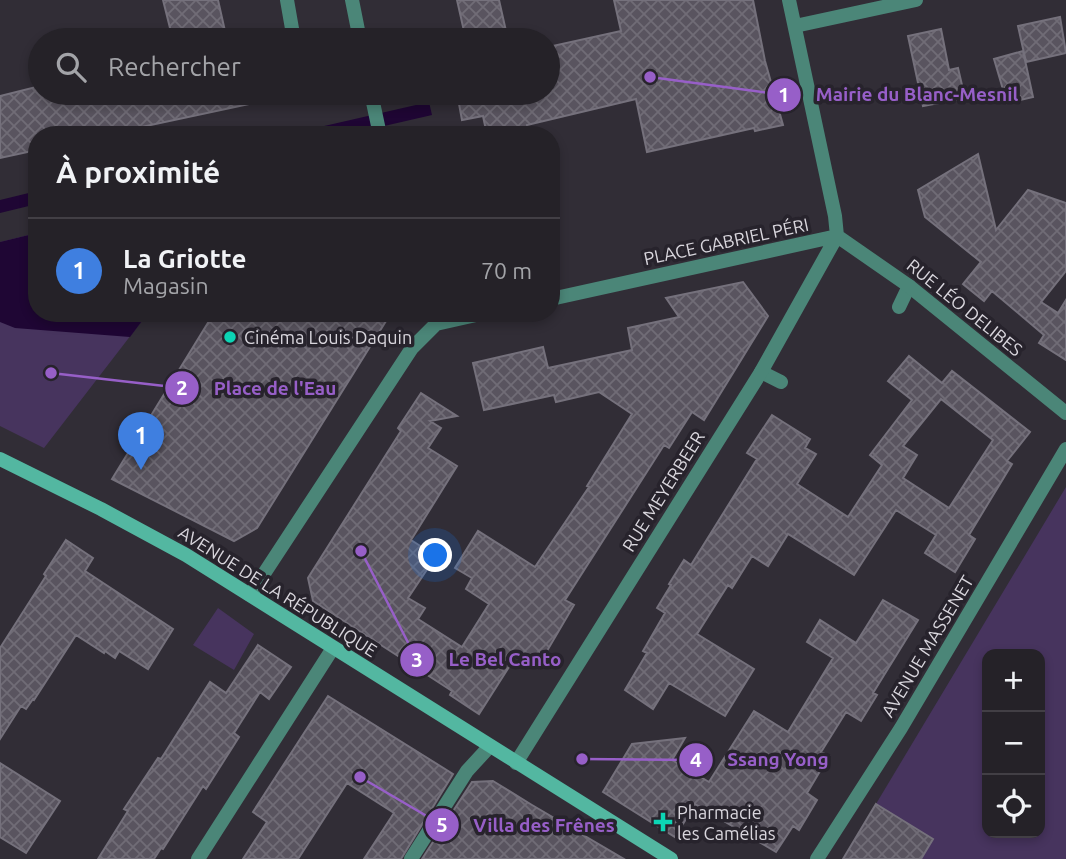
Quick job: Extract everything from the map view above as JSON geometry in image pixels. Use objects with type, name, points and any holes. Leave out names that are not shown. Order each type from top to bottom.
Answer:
[{"type":"main road","name":"AVENUE DE LA RÉPUBLIQUE","points":[[0,459],[102,509],[186,555],[671,859]]},
{"type":"street","points":[[287,0],[292,28]]},
{"type":"street","points":[[352,0],[358,28]]},
{"type":"street","name":"PLACE GABRIEL PÉRI","points":[[560,297],[837,236],[789,0]]},
{"type":"street","points":[[795,26],[916,0]]},
{"type":"street","points":[[374,105],[378,126]]},
{"type":"street","name":"RUE LÉO DELIBES","points":[[837,236],[909,286],[1066,413]]},
{"type":"street","name":"RUE MEYERBEER","points":[[516,763],[761,372],[837,236]]},
{"type":"street","points":[[899,307],[909,286]]},
{"type":"street","points":[[250,595],[430,322]]},
{"type":"street","points":[[761,372],[781,382]]},
{"type":"street","name":"AVENUE MASSENET","points":[[817,859],[901,728],[1066,449]]},
{"type":"street","points":[[198,859],[333,648]]},
{"type":"street","points":[[411,859],[467,771],[490,746]]},
{"type":"shaded area","points":[[416,105],[430,105],[432,115],[384,126],[324,126]]},
{"type":"shaded area","points":[[28,193],[28,206],[0,213],[0,200]]},
{"type":"shaded area","points":[[28,235],[28,322],[141,322],[44,448],[0,426],[0,242]]},
{"type":"shaded area","points":[[28,235],[28,322],[141,322],[130,337],[15,328],[0,322],[0,242]]},
{"type":"shaded area","points":[[1066,487],[1066,859],[843,859]]},
{"type":"shaded area","points":[[218,608],[254,634],[234,670],[193,645]]},
{"type":"building","points":[[163,0],[218,0],[224,28],[170,28]]},
{"type":"building","points":[[457,0],[499,0],[505,28],[463,28]]},
{"type":"building","points":[[614,0],[753,0],[765,61],[783,125],[755,131],[754,128],[647,152],[636,99],[527,126],[485,126],[483,116],[462,120],[459,105],[560,105],[560,44],[621,31]]},
{"type":"building","points":[[1060,17],[1066,53],[1026,62],[1018,26]]},
{"type":"building","points":[[941,29],[949,70],[958,68],[965,98],[923,106],[908,36]]},
{"type":"building","points":[[1023,51],[1033,97],[1007,103],[994,59]]},
{"type":"building","points":[[28,89],[28,105],[245,105],[146,126],[28,126],[28,152],[0,158],[0,96]]},
{"type":"building","points":[[978,154],[996,230],[1028,190],[1066,203],[1066,271],[1041,302],[1058,313],[1066,300],[1066,360],[1039,343],[1044,335],[992,291],[984,301],[963,284],[981,262],[925,217],[918,190]]},
{"type":"building","points":[[743,282],[768,316],[704,420],[692,412],[669,448],[664,445],[565,600],[574,605],[537,668],[516,656],[479,714],[450,695],[452,691],[313,601],[308,578],[401,431],[398,428],[421,393],[457,416],[430,421],[441,428],[428,448],[457,466],[411,540],[436,556],[408,598],[425,608],[418,619],[462,647],[489,604],[466,589],[472,578],[455,568],[478,531],[535,567],[589,487],[587,486],[632,414],[599,392],[556,402],[554,395],[484,410],[473,363],[543,347],[548,368],[632,350],[628,328],[679,317],[666,298]]},
{"type":"building","points":[[208,322],[385,322],[257,528],[234,541],[112,479]]},
{"type":"building","points":[[909,356],[942,383],[952,371],[1030,432],[1007,461],[1012,464],[969,535],[975,539],[955,572],[925,553],[936,535],[896,510],[854,575],[788,534],[768,566],[752,556],[732,588],[728,585],[697,634],[754,669],[725,716],[669,683],[653,709],[625,690],[647,653],[643,651],[665,613],[657,608],[671,585],[669,584],[684,560],[691,565],[757,459],[747,453],[772,415],[810,439],[805,448],[816,454],[797,484],[848,517],[882,465],[870,455],[912,400],[888,381]],"holes":[[[941,399],[993,440],[949,508],[903,478],[917,455],[903,446]]]},
{"type":"building","points":[[66,540],[93,558],[85,571],[173,629],[148,669],[119,651],[115,658],[105,651],[104,653],[76,635],[34,700],[26,709],[21,706],[0,739],[0,648]]},
{"type":"building","points":[[883,600],[918,620],[873,693],[877,695],[861,721],[846,712],[821,752],[829,756],[807,793],[817,800],[799,830],[793,826],[776,852],[695,804],[675,837],[603,792],[632,744],[685,738],[672,760],[709,782],[754,711],[788,732],[833,658],[807,642],[820,620],[856,643]]},
{"type":"building","points":[[258,645],[291,667],[269,699],[260,692],[234,733],[239,737],[206,789],[203,786],[163,849],[161,848],[154,859],[98,859],[128,811],[124,809],[158,758],[161,759],[210,682],[226,693]]},
{"type":"building","points":[[328,696],[453,774],[401,859],[364,859],[394,813],[347,783],[298,859],[243,859],[267,822],[253,812]]},
{"type":"building","points":[[0,763],[60,801],[26,853],[0,837]]},
{"type":"building","points":[[493,781],[624,859],[422,859],[472,782]]},
{"type":"building","points":[[876,804],[933,839],[921,859],[843,859]]},
{"type":"place","name":"Mairie du Blanc-Mesnil","points":[[650,77]]},
{"type":"place","name":"Cinéma Louis Daquin","points":[[230,337]]},
{"type":"place","name":"Place de l'Eau","points":[[51,373]]},
{"type":"place","name":"La Griotte","points":[[141,470]]},
{"type":"place","name":"Le Bel Canto","points":[[361,551]]},
{"type":"place","name":"Ssang Yong","points":[[582,759]]},
{"type":"place","name":"Villa des Frênes","points":[[360,777]]},
{"type":"place","name":"Pharmacie les Camélias","points":[[663,822]]}]
